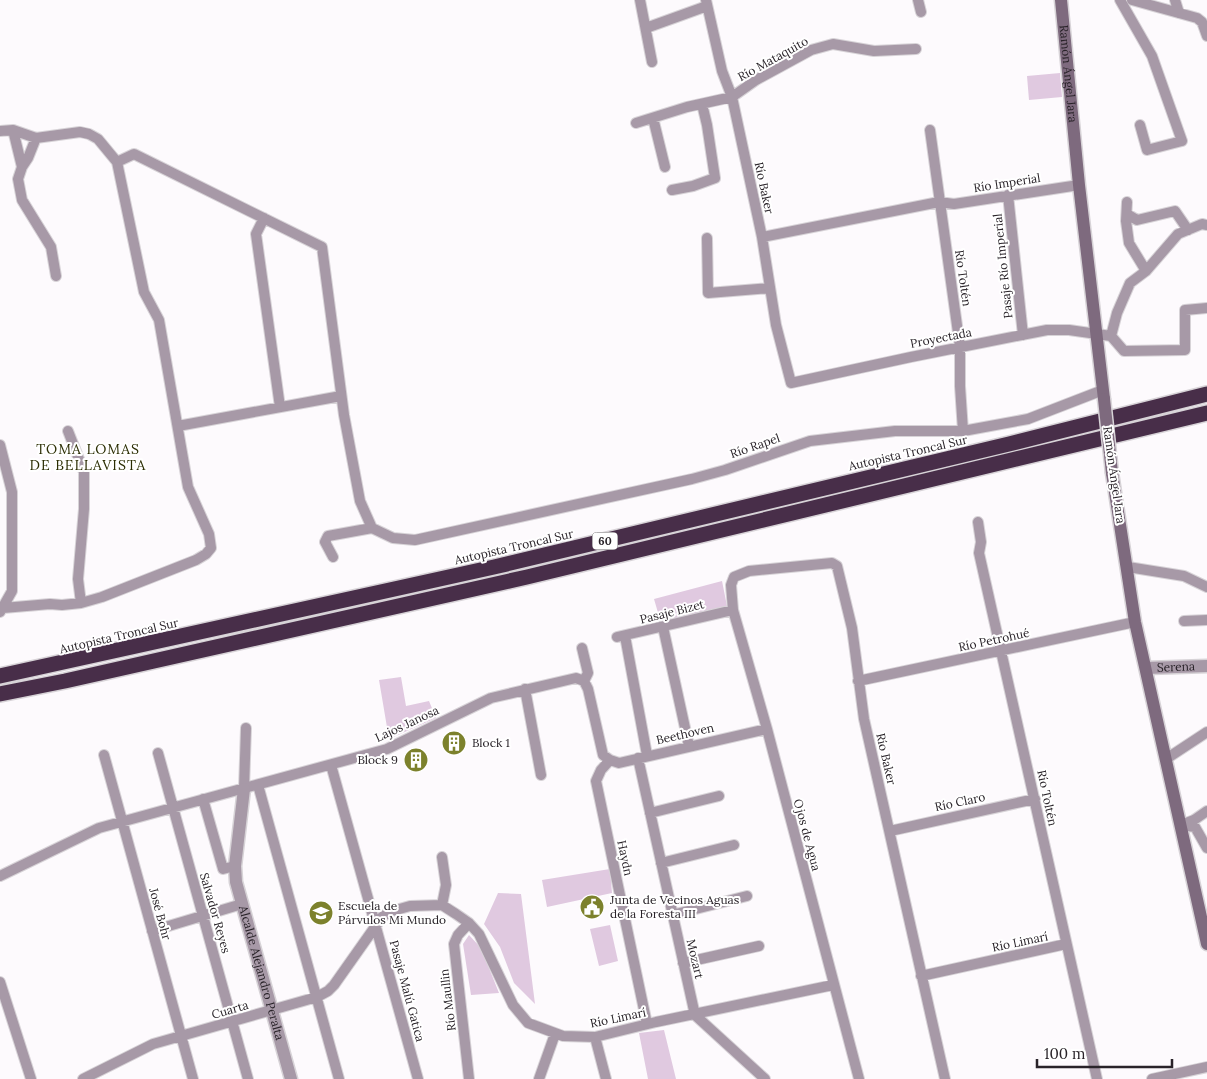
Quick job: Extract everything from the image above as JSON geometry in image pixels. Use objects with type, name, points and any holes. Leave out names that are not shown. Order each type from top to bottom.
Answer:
[{"type":"highway","name":"Autopista Troncal Sur","points":[[0,676],[494,567],[1008,444],[1207,394]]},
{"type":"highway","name":"60","points":[[0,694],[527,577],[1207,412]]},
{"type":"main road","name":"Ramón Ángel Jara","points":[[1061,0],[1079,185],[1112,473],[1135,622],[1207,944]]},
{"type":"street","points":[[640,0],[652,62]]},
{"type":"street","points":[[918,0],[921,12]]},
{"type":"street","points":[[1120,0],[1152,56],[1182,141],[1147,150],[1140,125]]},
{"type":"street","points":[[1132,0],[1197,18],[1202,22],[1207,36]]},
{"type":"street","points":[[1175,0],[1179,13]]},
{"type":"street","points":[[646,28],[706,3]]},
{"type":"street","name":"Río Baker","points":[[706,3],[722,71],[732,97],[762,237],[776,324],[791,384]]},
{"type":"street","name":"Río Mataquito","points":[[732,97],[756,80],[812,50],[833,44],[874,51],[916,49]]},
{"type":"street","points":[[636,124],[732,97]]},
{"type":"street","points":[[672,190],[693,186],[714,178],[707,125],[702,104]]},
{"type":"street","points":[[653,118],[665,167]]},
{"type":"street","points":[[13,130],[22,167]]},
{"type":"street","points":[[0,131],[13,130],[36,138],[80,132],[89,134],[98,139],[118,162],[144,292],[159,320],[188,487],[209,534],[211,548],[206,554],[196,560],[102,597],[81,603],[50,604],[2,610]]},
{"type":"street","name":"Río Toltén","points":[[930,130],[960,347],[963,430]]},
{"type":"street","points":[[36,138],[18,179],[22,200],[51,247],[56,276]]},
{"type":"street","points":[[118,162],[134,154],[322,247],[341,396],[360,501],[372,528],[328,536],[325,542],[334,557]]},
{"type":"street","name":"Río Imperial","points":[[939,202],[954,204],[1079,185]]},
{"type":"street","name":"Pasaje Río Imperial","points":[[1008,195],[1022,335]]},
{"type":"street","points":[[762,237],[939,202]]},
{"type":"street","points":[[1127,202],[1129,243],[1146,270]]},
{"type":"street","points":[[1127,214],[1137,220],[1175,210],[1188,230]]},
{"type":"street","points":[[264,218],[256,234],[280,407]]},
{"type":"street","points":[[1207,225],[1202,224],[1178,234],[1146,270],[1130,283],[1111,336],[1124,351],[1185,350],[1185,310],[1207,308]]},
{"type":"street","points":[[707,238],[708,293],[770,288]]},
{"type":"street","name":"Proyectada","points":[[791,384],[1047,330],[1069,330],[1111,336]]},
{"type":"street","name":"Río Rapel","points":[[372,528],[394,538],[415,540],[692,479],[725,470],[810,441],[895,431],[980,429],[1028,420],[1104,394]]},
{"type":"street","points":[[178,426],[341,396]]},
{"type":"street","points":[[68,431],[84,472],[84,509],[78,579],[81,603]]},
{"type":"street","points":[[0,445],[12,492],[12,590],[2,610]]},
{"type":"street","name":"Río Toltén","points":[[978,522],[981,542],[979,553],[1097,1079]]},
{"type":"street","name":"Río Baker","points":[[732,596],[731,585],[734,577],[749,571],[832,563],[836,566],[852,628],[864,720],[945,1079]]},
{"type":"street","points":[[1128,567],[1184,576],[1207,587]]},
{"type":"street","name":"Ojos de Agua","points":[[732,596],[733,610],[858,1079]]},
{"type":"street","name":"Pasaje Bizet","points":[[621,637],[733,610]]},
{"type":"street","points":[[1184,621],[1207,620]]},
{"type":"street","name":"Río Petrohué","points":[[858,682],[1135,622]]},
{"type":"street","points":[[662,627],[689,746]]},
{"type":"street","name":"Mozart","points":[[621,637],[643,757],[650,813],[695,1015]]},
{"type":"street","points":[[582,648],[588,674],[584,681],[588,689],[603,755],[610,760]]},
{"type":"street","name":"Serena","points":[[1146,668],[1207,666]]},
{"type":"street","name":"Lajos Janosa","points":[[0,876],[99,828],[387,749],[491,698],[576,678],[584,681]]},
{"type":"street","points":[[525,689],[541,775]]},
{"type":"street","points":[[244,789],[246,728]]},
{"type":"street","name":"Beethoven","points":[[610,760],[619,762],[766,729]]},
{"type":"street","points":[[1166,759],[1207,732]]},
{"type":"street","name":"Salvador Reyes","points":[[158,753],[248,1079]]},
{"type":"street","name":"José Bohr","points":[[104,755],[193,1079]]},
{"type":"street","name":"Haydn","points":[[610,760],[601,770],[596,781],[646,1024]]},
{"type":"street","name":"Pasaje Malú Gatica","points":[[331,765],[418,1079]]},
{"type":"street","points":[[258,785],[339,1079]]},
{"type":"street","name":"Alcalde Alejandro Peralta","points":[[244,789],[235,866],[236,882],[291,1079]]},
{"type":"street","points":[[650,813],[720,796]]},
{"type":"street","name":"Río Claro","points":[[890,830],[1035,799]]},
{"type":"street","points":[[203,800],[223,870],[235,866]]},
{"type":"street","points":[[1180,825],[1194,820],[1207,812]]},
{"type":"street","points":[[1180,825],[1195,827],[1207,848]]},
{"type":"street","points":[[661,863],[734,845]]},
{"type":"street","points":[[442,857],[446,885],[442,905]]},
{"type":"street","points":[[672,914],[747,896]]},
{"type":"street","points":[[152,931],[242,904]]},
{"type":"street","name":"Río Limarí","points":[[442,905],[469,923],[479,934],[513,1006],[528,1023],[563,1036],[595,1037],[646,1024],[833,985]]},
{"type":"street","name":"Cuarta","points":[[83,1079],[153,1044],[317,998],[334,985],[382,917],[389,912],[410,906],[442,905]]},
{"type":"street","name":"Río Maullin","points":[[469,923],[458,935],[454,944],[470,1079]]},
{"type":"street","name":"Río Limarí","points":[[921,976],[1066,944]]},
{"type":"street","points":[[684,963],[760,946]]},
{"type":"street","points":[[0,982],[31,1079]]},
{"type":"street","points":[[695,1015],[765,1079]]},
{"type":"street","points":[[539,1079],[555,1034]]},
{"type":"street","points":[[595,1037],[606,1079]]},
{"type":"street","points":[[1152,1079],[1207,1067]]},
{"type":"shaded area","points":[[1060,73],[1062,97],[1029,100],[1027,76]]},
{"type":"shaded area","points":[[722,581],[727,606],[661,623],[654,599]]},
{"type":"shaded area","points":[[401,677],[406,706],[429,701],[436,718],[389,739],[379,680]]},
{"type":"shaded area","points":[[610,869],[612,893],[547,907],[542,880]]},
{"type":"shaded area","points":[[498,893],[521,894],[535,1004],[514,983],[500,947],[484,924]]},
{"type":"shaded area","name":"Escuela de Párvulos Mi Mundo","points":[[325,906],[329,917],[316,921],[313,910]]},
{"type":"shaded area","points":[[610,925],[618,961],[599,966],[590,929]]},
{"type":"shaded area","points":[[469,935],[481,948],[499,993],[471,995],[463,944]]},
{"type":"shaded area","points":[[664,1030],[676,1079],[648,1079],[639,1033]]},
{"type":"place","name":"Block 1","points":[[454,743]]},
{"type":"place","name":"Block 9","points":[[416,760]]},
{"type":"place","name":"Junta de Vecinos Aguas de la Foresta III","points":[[592,907]]},
{"type":"place","name":"Escuela de Párvulos Mi Mundo","points":[[321,913]]},
{"type":"district","name":"TOMA LOMAS DE BELLAVISTA","points":[[88,458]]}]
